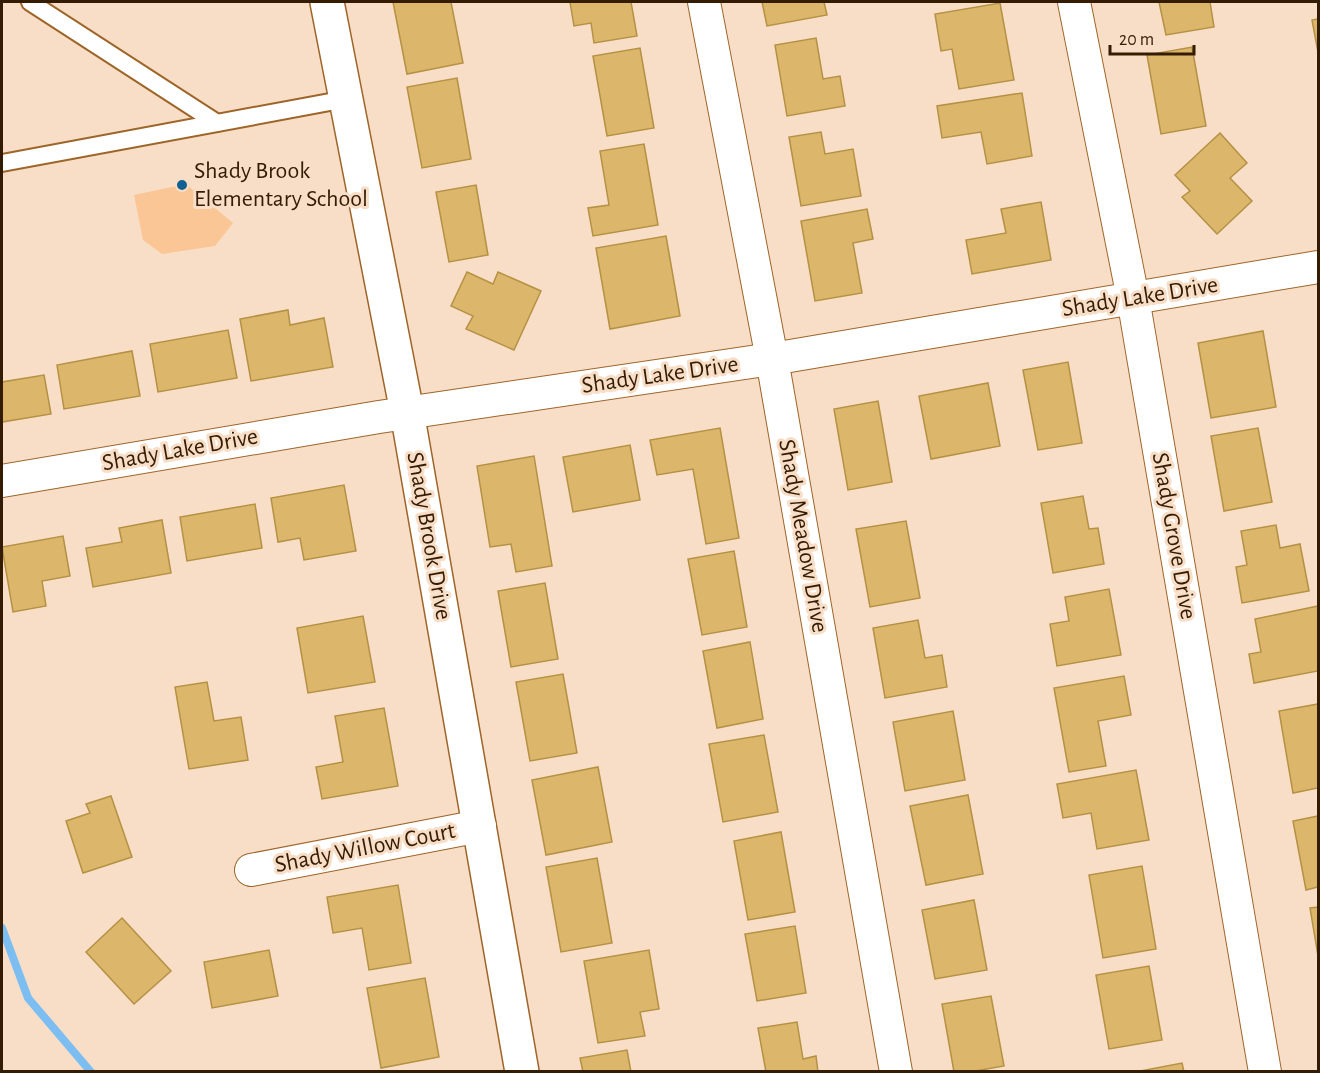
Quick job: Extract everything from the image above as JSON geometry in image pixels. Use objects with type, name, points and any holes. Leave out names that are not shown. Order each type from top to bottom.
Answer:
[{"type":"street","name":"Shady Brook Drive","points":[[327,2],[407,412],[522,1071]]},
{"type":"street","name":"Shady Meadow Drive","points":[[704,2],[772,359],[896,1071]]},
{"type":"street","name":"Shady Grove Drive","points":[[1074,2],[1133,298],[1265,1071]]},
{"type":"street","name":"Shady Lake Drive","points":[[2,481],[407,412],[772,359],[1318,267]]},
{"type":"street","name":"Shady Willow Court","points":[[251,870],[480,826]]},
{"type":"lane","points":[[30,2],[217,123]]},
{"type":"lane","points":[[2,163],[346,99]]},
{"type":"shaded area","points":[[186,184],[233,223],[215,246],[162,254],[143,240],[134,195]]},
{"type":"building","points":[[393,2],[451,2],[463,63],[407,74]]},
{"type":"building","points":[[570,2],[631,2],[637,36],[594,43],[591,23],[574,26]]},
{"type":"building","points":[[762,2],[824,2],[827,15],[767,26]]},
{"type":"building","points":[[1159,2],[1210,2],[1214,27],[1166,35]]},
{"type":"building","points":[[1000,3],[1014,80],[959,89],[952,49],[941,51],[935,14]]},
{"type":"building","points":[[1318,19],[1318,52],[1312,20]]},
{"type":"building","points":[[816,38],[823,79],[840,76],[845,106],[787,116],[775,45]]},
{"type":"building","points":[[1192,47],[1206,126],[1161,134],[1147,55]]},
{"type":"building","points":[[640,48],[654,128],[607,136],[593,56]]},
{"type":"building","points":[[457,78],[471,159],[422,168],[407,87]]},
{"type":"building","points":[[1022,93],[1032,156],[987,164],[981,132],[942,138],[937,106]]},
{"type":"building","points":[[821,132],[825,154],[853,149],[861,196],[801,206],[789,137]]},
{"type":"building","points":[[1220,133],[1247,163],[1230,178],[1252,201],[1217,234],[1182,197],[1190,191],[1175,175]]},
{"type":"building","points":[[644,144],[658,225],[593,236],[588,208],[609,205],[600,151]]},
{"type":"building","points":[[476,185],[488,255],[449,262],[436,192]]},
{"type":"building","points":[[1041,202],[1051,260],[972,274],[966,240],[1006,233],[1001,209]]},
{"type":"building","points":[[867,209],[873,239],[853,243],[862,293],[815,301],[801,221]]},
{"type":"building","points":[[666,236],[680,316],[610,329],[596,248]]},
{"type":"building","points":[[467,272],[493,284],[498,272],[541,291],[514,350],[466,329],[473,316],[451,306]]},
{"type":"building","points":[[288,310],[290,325],[324,318],[333,367],[251,381],[240,319]]},
{"type":"building","points":[[228,330],[237,378],[158,392],[150,344]]},
{"type":"building","points":[[1263,331],[1276,407],[1211,418],[1198,343]]},
{"type":"building","points":[[132,351],[140,396],[64,409],[57,365]]},
{"type":"building","points":[[1068,362],[1082,443],[1038,450],[1023,370]]},
{"type":"building","points":[[44,375],[51,414],[2,422],[2,382]]},
{"type":"building","points":[[988,383],[1000,446],[931,459],[919,396]]},
{"type":"building","points":[[878,401],[892,482],[848,490],[834,409]]},
{"type":"building","points":[[720,428],[739,538],[706,544],[693,469],[657,475],[650,440]]},
{"type":"building","points":[[1258,428],[1272,502],[1224,511],[1211,436]]},
{"type":"building","points":[[630,445],[640,500],[573,512],[563,457]]},
{"type":"building","points":[[534,456],[552,566],[516,572],[511,544],[490,547],[477,466]]},
{"type":"building","points":[[344,485],[356,551],[304,560],[300,538],[278,542],[271,498]]},
{"type":"building","points":[[1083,496],[1089,529],[1098,528],[1104,564],[1053,573],[1041,503]]},
{"type":"building","points":[[255,504],[262,548],[187,561],[180,517]]},
{"type":"building","points":[[162,520],[171,573],[93,587],[86,548],[122,542],[119,528]]},
{"type":"building","points":[[906,521],[920,598],[870,607],[856,529]]},
{"type":"building","points":[[1276,525],[1280,548],[1300,544],[1309,591],[1242,603],[1236,567],[1247,565],[1241,531]]},
{"type":"building","points":[[63,536],[70,576],[42,581],[46,606],[13,612],[2,547]]},
{"type":"building","points":[[734,551],[747,627],[702,635],[688,559]]},
{"type":"building","points":[[545,583],[558,659],[511,667],[498,591]]},
{"type":"building","points":[[1109,589],[1121,655],[1057,666],[1050,624],[1069,621],[1065,597]]},
{"type":"building","points":[[1318,606],[1318,671],[1254,683],[1249,654],[1261,652],[1255,619]]},
{"type":"building","points":[[363,616],[375,682],[308,693],[297,628]]},
{"type":"building","points":[[918,620],[925,658],[942,655],[947,687],[885,698],[873,628]]},
{"type":"building","points":[[750,642],[763,719],[717,728],[703,651]]},
{"type":"building","points":[[563,674],[577,753],[530,761],[516,682]]},
{"type":"building","points":[[1124,676],[1131,715],[1098,721],[1106,766],[1069,772],[1054,688]]},
{"type":"building","points":[[207,682],[214,721],[241,717],[248,760],[189,769],[175,687]]},
{"type":"building","points":[[1318,704],[1318,788],[1293,793],[1279,711]]},
{"type":"building","points":[[384,708],[398,786],[322,799],[316,767],[343,762],[335,716]]},
{"type":"building","points":[[953,711],[965,780],[905,791],[893,722]]},
{"type":"building","points":[[764,735],[778,812],[723,822],[709,744]]},
{"type":"building","points":[[598,767],[612,842],[546,855],[532,780]]},
{"type":"building","points":[[1136,770],[1149,840],[1097,849],[1091,813],[1063,818],[1057,784]]},
{"type":"building","points":[[968,795],[983,874],[926,885],[910,806]]},
{"type":"building","points":[[111,796],[132,857],[83,873],[66,821],[90,813],[86,804]]},
{"type":"building","points":[[1318,816],[1318,887],[1306,890],[1293,821]]},
{"type":"building","points":[[781,832],[795,912],[748,920],[734,841]]},
{"type":"building","points":[[597,858],[612,943],[561,952],[546,867]]},
{"type":"building","points":[[1142,866],[1156,949],[1103,958],[1089,875]]},
{"type":"building","points":[[398,885],[411,963],[369,970],[362,928],[333,933],[327,897]]},
{"type":"building","points":[[974,900],[987,970],[935,979],[922,910]]},
{"type":"building","points":[[1318,907],[1318,956],[1310,908]]},
{"type":"building","points":[[122,918],[171,971],[134,1004],[86,952]]},
{"type":"building","points":[[795,926],[806,993],[757,1001],[745,934]]},
{"type":"building","points":[[269,950],[278,996],[212,1008],[204,962]]},
{"type":"building","points":[[649,950],[659,1009],[640,1012],[645,1036],[598,1043],[584,961]]},
{"type":"building","points":[[1149,966],[1162,1040],[1109,1049],[1096,975]]},
{"type":"building","points":[[425,978],[439,1057],[381,1068],[367,988]]},
{"type":"building","points":[[991,996],[1004,1066],[970,1072],[954,1072],[942,1004]]},
{"type":"building","points":[[797,1022],[803,1059],[816,1056],[818,1072],[766,1072],[758,1028]]},
{"type":"building","points":[[627,1050],[631,1072],[583,1072],[580,1058]]},
{"type":"building","points":[[1182,1063],[1184,1072],[1135,1072]]},
{"type":"waterway","points":[[2,928],[28,998],[91,1072]]},
{"type":"place","name":"Shady Brook Elementary School","points":[[182,185]]}]
